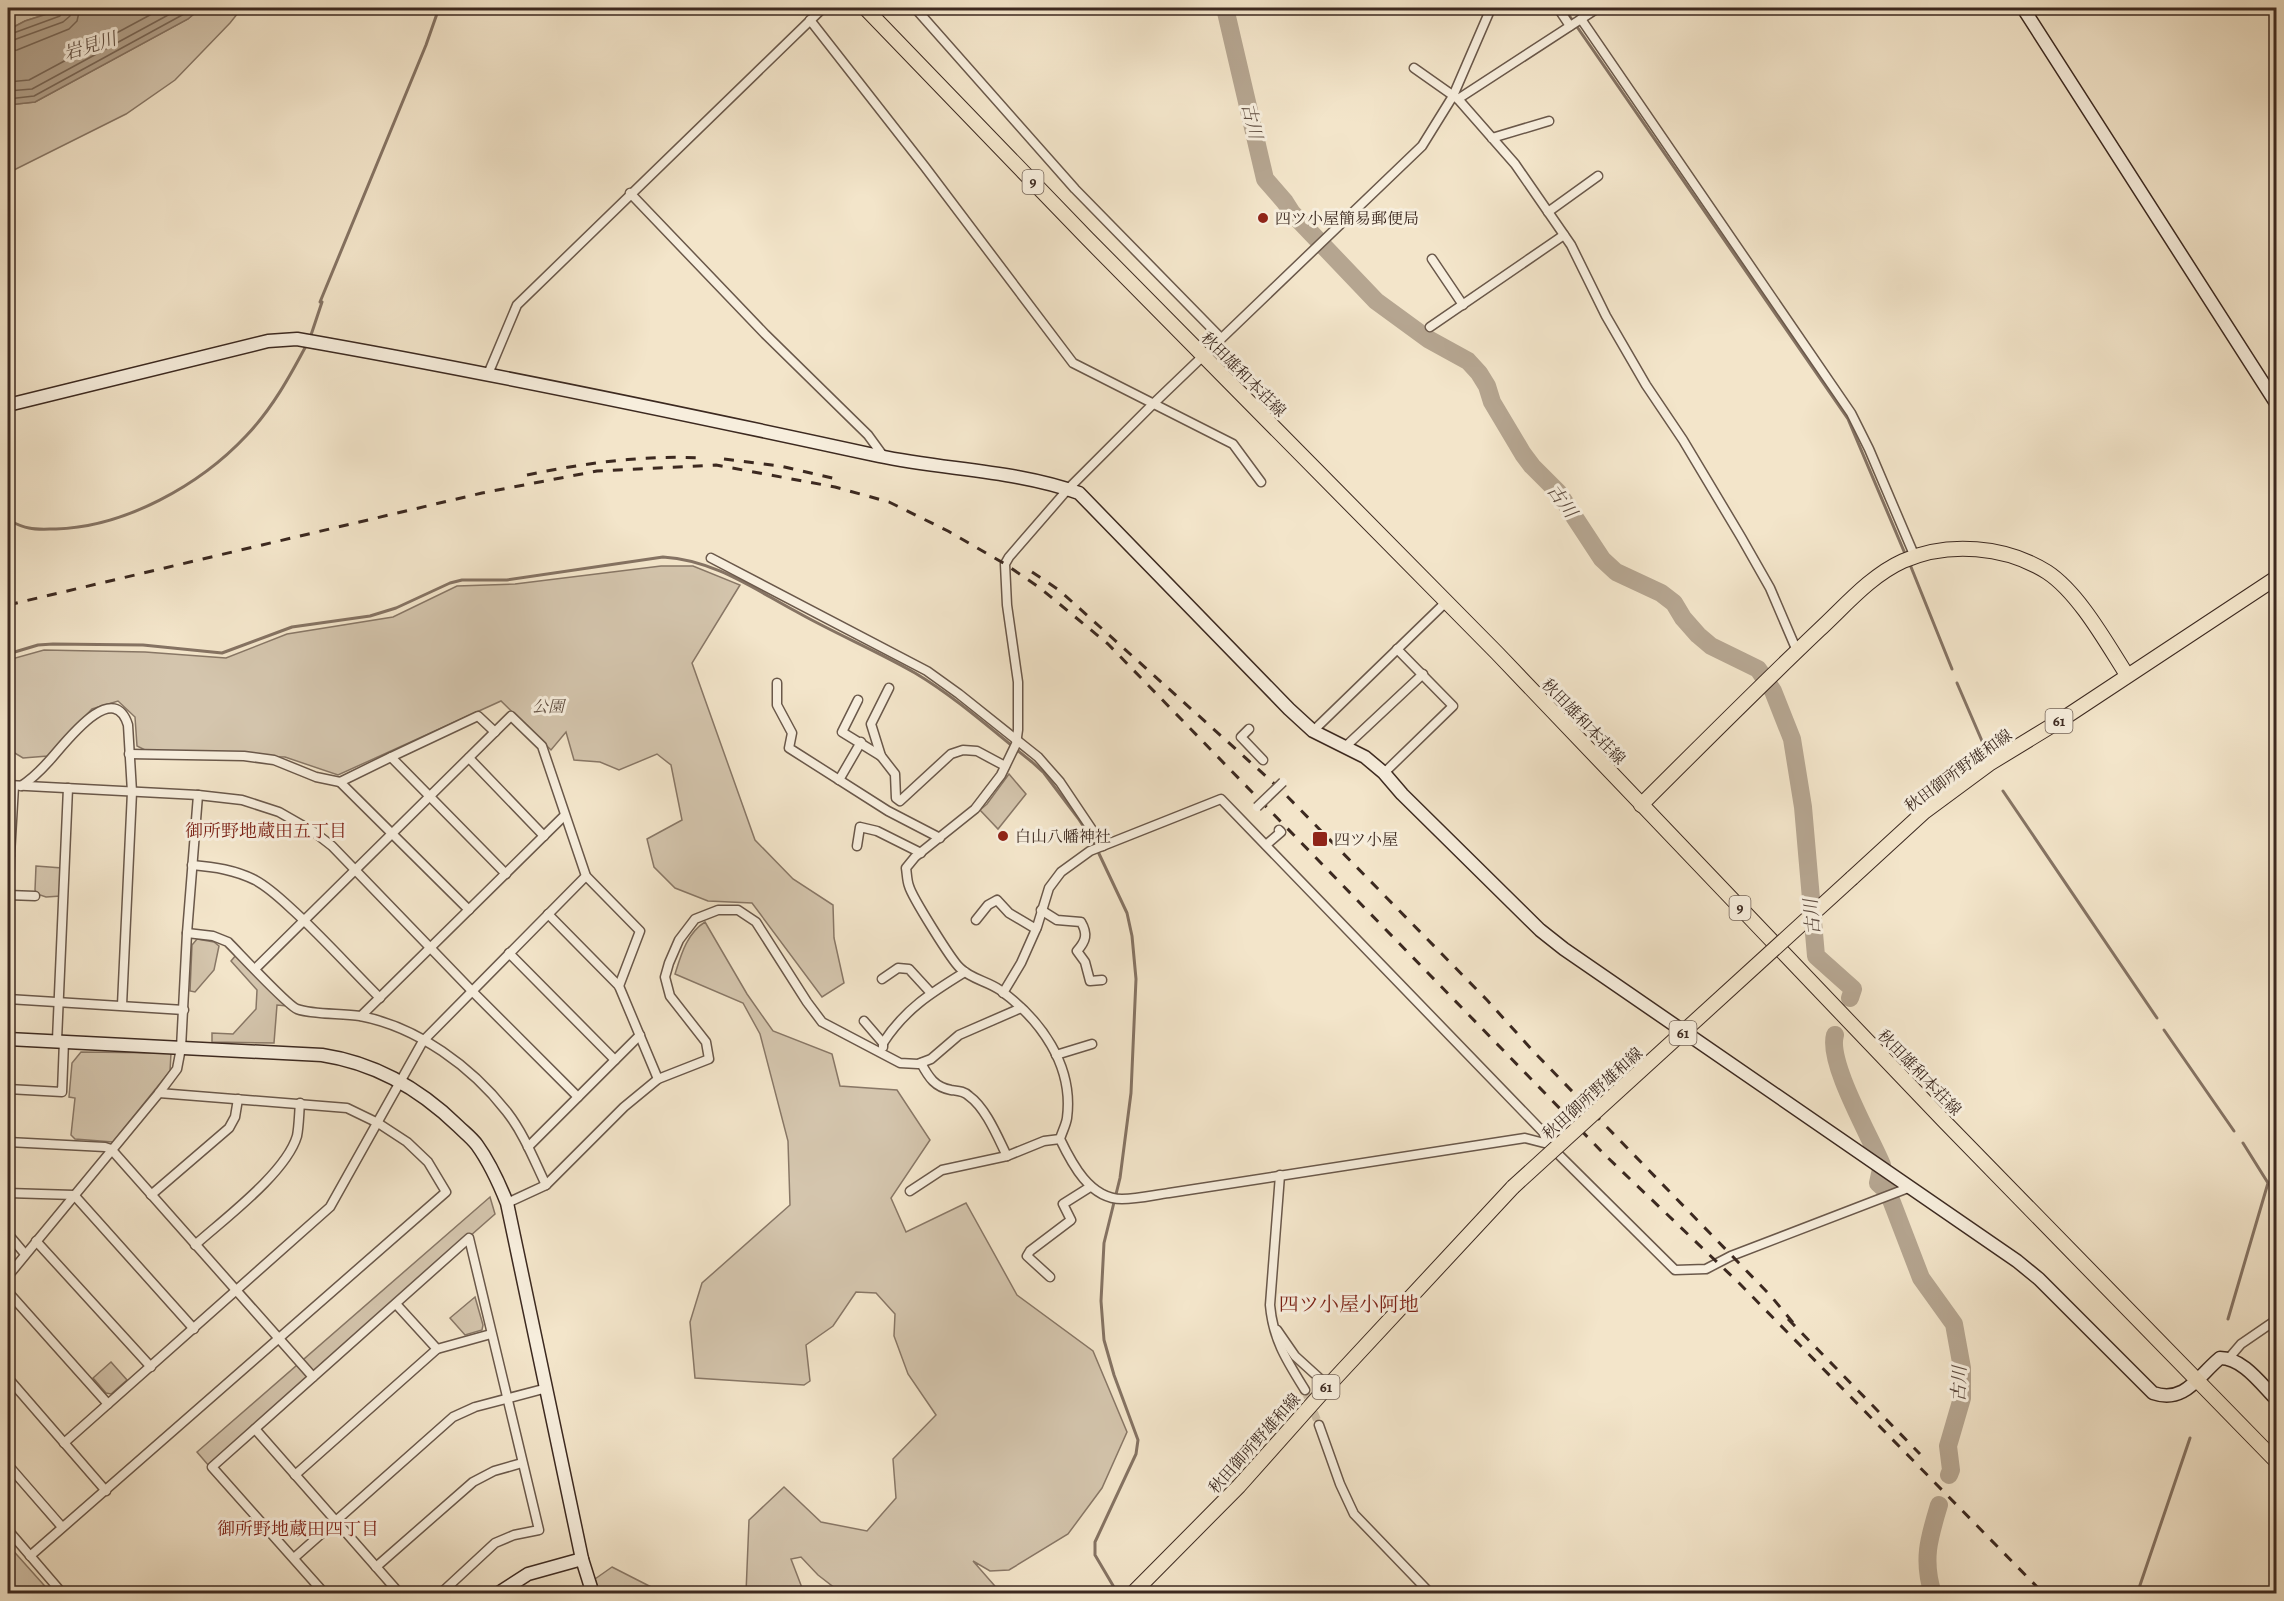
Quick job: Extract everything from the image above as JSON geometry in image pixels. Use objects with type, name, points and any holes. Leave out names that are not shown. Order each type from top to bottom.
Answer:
[{"type":"main road","name":"秋田雄和本荘線","points":[[865,8],[1445,603],[1497,653],[1950,1127],[2277,1461]]},
{"type":"main road","points":[[1641,805],[1868,584],[1887,570],[1910,558],[1938,551],[1993,550],[2048,572],[2068,591],[2094,623],[2127,675]]},
{"type":"main road","name":"秋田御所野雄和線","points":[[1136,1590],[1239,1486],[1328,1386],[1513,1187],[1924,812],[1989,764],[2061,720],[2277,578]]},
{"type":"street","points":[[488,374],[517,305],[820,8]]},
{"type":"street","points":[[915,8],[1075,189],[1221,338]]},
{"type":"street","points":[[1491,8],[1455,97],[1422,146],[1221,338],[1068,489],[1005,564],[1007,605],[1018,682],[1016,742],[1001,775],[975,809],[906,868],[909,887],[959,968],[991,984],[1003,993],[1021,1008],[1048,1037],[1056,1055],[1068,1098],[1067,1119],[1060,1139],[1074,1166],[1090,1187],[1114,1198],[1169,1193],[1525,1138],[1548,1144]]},
{"type":"street","points":[[1558,8],[1575,23],[1851,413],[1869,449],[1910,558]]},
{"type":"street","points":[[1455,97],[1598,8]]},
{"type":"street","points":[[2023,8],[2277,403]]},
{"type":"street","points":[[810,20],[925,167],[1073,363],[1233,444],[1261,482]]},
{"type":"street","points":[[1414,68],[1455,97],[1492,138],[1515,164],[1564,235],[1606,316],[1646,385],[1683,440],[1770,588],[1797,651]]},
{"type":"street","points":[[1492,138],[1549,121]]},
{"type":"street","points":[[1548,212],[1598,176]]},
{"type":"street","points":[[630,193],[765,334],[868,435],[884,457]]},
{"type":"street","points":[[1430,327],[1564,235]]},
{"type":"street","points":[[1432,259],[1463,304]]},
{"type":"street","points":[[8,405],[268,341],[297,339],[488,374],[884,457],[1052,483],[1079,493],[1289,709],[1313,730],[1365,758],[1384,773],[1402,794],[1540,930],[1564,949],[1874,1164],[1888,1174],[1902,1190],[1983,1238],[2039,1280],[2153,1393],[2165,1397],[2178,1395],[2220,1358],[2229,1358],[2246,1370],[2277,1399]]},
{"type":"street","points":[[711,558],[927,671],[959,694],[1016,742],[1038,756],[1060,782],[1098,848]]},
{"type":"street","points":[[1313,730],[1445,603]]},
{"type":"street","points":[[1384,773],[1453,706],[1397,649]]},
{"type":"street","points":[[1345,747],[1423,674]]},
{"type":"street","points":[[777,683],[777,705],[792,733],[789,748],[896,815],[940,838]]},
{"type":"street","points":[[881,756],[871,724],[889,688]]},
{"type":"street","points":[[858,700],[842,732],[881,756],[895,774],[896,798],[900,801]]},
{"type":"street","points":[[14,786],[33,778],[70,735],[94,714],[106,708],[117,709],[125,715],[128,724],[132,792],[122,1005]]},
{"type":"street","points":[[339,782],[478,716],[495,732]]},
{"type":"street","points":[[255,969],[511,716],[542,746],[586,876],[640,931],[619,986]]},
{"type":"street","points":[[1250,729],[1241,737],[1263,760]]},
{"type":"street","points":[[839,780],[861,742]]},
{"type":"street","points":[[896,815],[900,801],[951,754],[963,750],[977,751],[1005,766]]},
{"type":"street","points":[[129,754],[244,756],[274,760],[316,777],[339,782],[469,910]]},
{"type":"street","points":[[391,757],[506,874]]},
{"type":"street","points":[[469,758],[544,836]]},
{"type":"street","points":[[1257,807],[1284,782]]},
{"type":"street","points":[[14,786],[198,795],[242,800],[279,812],[314,832],[332,846],[472,992],[578,1097]]},
{"type":"street","points":[[8,928],[9,858],[14,786]]},
{"type":"street","points":[[8,1089],[62,1092],[60,1001],[68,788]]},
{"type":"street","points":[[8,1276],[177,1069],[184,1010],[187,933],[198,795]]},
{"type":"street","points":[[1003,993],[1021,963],[1036,929],[1049,888],[1061,872],[1098,848],[1221,799],[1544,1132],[1548,1144],[1669,1266],[1681,1271],[1706,1269],[1731,1256],[1902,1190]]},
{"type":"street","points":[[361,1016],[564,816]]},
{"type":"street","points":[[857,846],[860,827],[878,831],[921,853]]},
{"type":"street","points":[[1266,845],[1281,832],[1279,830]]},
{"type":"street","points":[[192,865],[218,867],[258,881],[278,896],[380,998]]},
{"type":"street","points":[[64,1443],[237,1292],[330,1207],[423,1041],[586,876]]},
{"type":"street","points":[[9,895],[35,896]]},
{"type":"street","points":[[976,920],[988,905],[998,900],[1009,913],[1036,929]]},
{"type":"street","points":[[507,1203],[546,1185],[624,1107],[658,1079],[709,1059],[706,1042],[670,996],[666,977],[669,963],[679,940],[695,919],[718,910],[738,910],[756,922],[822,1022],[900,1064],[921,1063],[931,1059],[959,1035],[1021,1008]]},
{"type":"street","points":[[1041,910],[1057,920],[1081,922],[1086,931],[1084,943],[1077,951],[1085,962],[1090,981],[1102,980]]},
{"type":"street","points":[[548,915],[619,986],[658,1079]]},
{"type":"street","points":[[187,933],[213,936],[228,942],[295,1009],[361,1016],[393,1025],[452,1059],[479,1080],[507,1112],[546,1185]]},
{"type":"street","points":[[510,953],[615,1060]]},
{"type":"street","points":[[882,979],[898,968],[909,969],[931,993]]},
{"type":"street","points":[[882,1053],[883,1043],[897,1022],[931,993],[964,972]]},
{"type":"street","points":[[8,999],[184,1010]]},
{"type":"street","points":[[864,1021],[883,1043]]},
{"type":"street","points":[[528,1148],[640,1035]]},
{"type":"street","points":[[8,1039],[321,1055],[371,1067],[400,1081],[442,1110],[476,1143],[492,1170],[507,1203],[582,1558],[593,1593]]},
{"type":"street","points":[[1056,1055],[1092,1044]]},
{"type":"street","points":[[921,1063],[928,1077],[939,1087],[962,1091],[971,1097],[992,1126],[1007,1156]]},
{"type":"street","points":[[30,1557],[446,1192],[428,1162],[407,1142],[378,1123],[347,1108],[159,1093]]},
{"type":"street","points":[[151,1195],[229,1128],[235,1117],[238,1099]]},
{"type":"street","points":[[195,1245],[270,1177],[296,1137],[300,1103]]},
{"type":"street","points":[[910,1191],[942,1170],[1007,1156],[1044,1140],[1060,1139]]},
{"type":"street","points":[[8,1142],[111,1149],[313,1377]]},
{"type":"street","points":[[1280,1175],[1270,1305],[1272,1326],[1282,1355],[1305,1390]]},
{"type":"street","points":[[1050,1277],[1027,1256],[1030,1251],[1071,1220],[1064,1204],[1090,1187]]},
{"type":"street","points":[[8,1192],[74,1195],[194,1329]]},
{"type":"street","points":[[8,1234],[25,1254]]},
{"type":"street","points":[[325,1593],[212,1467],[469,1238],[539,1530],[514,1534],[495,1543],[440,1593]]},
{"type":"street","points":[[36,1241],[151,1367]]},
{"type":"street","points":[[8,1292],[108,1404]]},
{"type":"street","points":[[396,1304],[437,1349]]},
{"type":"street","points":[[2229,1358],[2241,1344],[2277,1320]]},
{"type":"street","points":[[1272,1326],[1295,1356],[1328,1386]]},
{"type":"street","points":[[295,1475],[437,1349],[491,1334]]},
{"type":"street","points":[[8,1378],[106,1491]]},
{"type":"street","points":[[294,1558],[453,1417],[475,1407],[547,1388]]},
{"type":"street","points":[[1318,1425],[1354,1514],[1431,1593]]},
{"type":"street","points":[[255,1429],[400,1593]]},
{"type":"street","points":[[376,1567],[473,1482],[522,1463]]},
{"type":"street","points":[[8,1465],[62,1527]]},
{"type":"street","points":[[8,1530],[63,1593]]},
{"type":"street","points":[[497,1593],[528,1574],[582,1558]]},
{"type":"green space","points":[[8,8],[66,8],[25,21],[8,30]]},
{"type":"green space","points":[[201,8],[242,8],[175,80],[126,114],[8,173],[8,105],[35,102],[188,19]]},
{"type":"green space","name":"公園","points":[[661,566],[693,566],[740,585],[692,663],[755,840],[793,879],[833,905],[834,938],[844,983],[822,997],[752,903],[708,901],[675,888],[654,867],[647,839],[682,820],[671,765],[657,754],[619,770],[600,762],[574,760],[566,732],[551,750],[501,701],[338,775],[285,757],[153,754],[137,746],[135,717],[118,701],[92,709],[48,756],[23,758],[8,749],[8,660],[44,650],[145,652],[226,658],[287,634],[393,617],[457,586],[515,584]]},
{"type":"green space","points":[[1009,774],[1026,794],[998,829],[980,810]]},
{"type":"green space","points":[[36,866],[62,868],[61,896],[46,897],[37,894],[35,890]]},
{"type":"green space","points":[[705,922],[747,994],[773,1031],[832,1054],[840,1086],[897,1090],[930,1140],[891,1198],[906,1232],[966,1203],[1017,1295],[1093,1351],[1127,1432],[1102,1488],[1068,1534],[1009,1570],[990,1571],[973,1561],[1001,1593],[820,1593],[836,1589],[818,1575],[801,1557],[791,1559],[804,1593],[746,1593],[749,1520],[784,1487],[821,1522],[867,1531],[896,1498],[893,1459],[936,1415],[908,1374],[894,1336],[895,1314],[876,1293],[856,1292],[833,1326],[806,1345],[810,1381],[804,1385],[695,1378],[690,1322],[702,1283],[790,1205],[788,1141],[760,1034],[743,1003],[675,974],[689,938]]},
{"type":"green space","points":[[197,939],[214,942],[219,946],[214,970],[195,992],[190,991],[192,945]]},
{"type":"green space","points":[[236,955],[288,1006],[277,1005],[274,1043],[212,1042],[212,1033],[233,1034],[256,1009],[257,990],[231,961]]},
{"type":"green space","points":[[81,1052],[171,1053],[170,1071],[113,1142],[75,1139],[71,1135],[75,1098],[69,1097],[72,1063]]},
{"type":"green space","points":[[490,1197],[495,1214],[209,1466],[197,1452]]},
{"type":"green space","points":[[475,1297],[483,1325],[482,1330],[465,1335],[450,1318]]},
{"type":"green space","points":[[111,1362],[127,1380],[111,1394],[106,1393],[93,1378]]},
{"type":"green space","points":[[9,1546],[51,1593],[8,1593]]},
{"type":"green space","points":[[612,1567],[663,1593],[599,1593],[595,1579]]},
{"type":"water","name":"岩見川","points":[[66,8],[201,8],[188,19],[35,102],[8,105],[8,30],[25,21]]},
{"type":"waterway","points":[[310,338],[322,302],[320,302],[426,45],[439,8]]},
{"type":"waterway","name":"古川","points":[[1225,8],[1265,179],[1292,213],[1376,301],[1428,339],[1468,361],[1479,373],[1487,386],[1492,402],[1523,454],[1558,492],[1602,559],[1616,572],[1661,593],[1674,603],[1698,635],[1711,646],[1758,669],[1773,691],[1792,739],[1803,807],[1816,956],[1853,989],[1850,998]]},
{"type":"waterway","points":[[1564,8],[1848,419],[1906,556]]},
{"type":"waterway","points":[[1569,15],[1572,8]]},
{"type":"waterway","points":[[8,520],[35,529],[56,529],[108,521],[134,512],[184,486],[207,471],[255,426],[280,392],[307,344]]},
{"type":"waterway","points":[[8,654],[38,645],[53,644],[143,645],[222,653],[292,627],[370,616],[396,608],[450,583],[462,580],[507,580],[663,557],[682,559],[733,577],[915,673],[946,693],[1032,762],[1044,773],[1093,841],[1127,913],[1132,936],[1136,979],[1131,1093],[1120,1178],[1104,1243],[1101,1301],[1104,1340],[1138,1440],[1136,1454],[1095,1542],[1095,1555],[1118,1594]]},
{"type":"waterway","points":[[1909,562],[1952,669]]},
{"type":"waterway","points":[[1957,683],[1982,741]]},
{"type":"waterway","points":[[2003,791],[2157,1018]]},
{"type":"waterway","points":[[2164,1030],[2234,1131]]},
{"type":"waterway","name":"古川","points":[[1835,1035],[1834,1047],[1843,1080],[1882,1165],[1878,1183],[1888,1192],[1921,1278],[1954,1324],[1962,1368],[1962,1398],[1948,1446],[1951,1470],[1949,1475]]},
{"type":"waterway","points":[[2228,1319],[2268,1183],[2243,1143]]},
{"type":"waterway","points":[[2137,1594],[2190,1438]]},
{"type":"waterway","name":"古川","points":[[1933,1594],[1927,1560],[1932,1528],[1939,1505]]},
{"type":"tunnel","points":[[1305,1390],[1319,1425]]},
{"type":"railway","points":[[527,475],[614,461],[703,458]]},
{"type":"railway","points":[[724,459],[780,466],[841,480]]},
{"type":"railway","points":[[8,605],[482,493],[597,471],[716,465],[835,487],[889,502],[948,531],[1005,564],[1040,588],[1108,644],[1606,1156],[1740,1284],[2044,1594]]},
{"type":"railway","points":[[1032,572],[1059,590],[1279,788],[1487,1000],[1534,1052],[1770,1295],[1795,1325]]},
{"type":"railway","points":[[1788,1319],[1920,1454]]},
{"type":"place","name":"四ツ小屋簡易郵便局","points":[[1263,218]]},
{"type":"place","name":"白山八幡神社","points":[[1003,836]]},
{"type":"place","name":"四ツ小屋","points":[[1320,839]]},
{"type":"district","name":"御所野地蔵田五丁目","points":[[266,831]]},
{"type":"district","name":"四ツ小屋小阿地","points":[[1349,1304]]},
{"type":"district","name":"御所野地蔵田四丁目","points":[[298,1529]]}]
